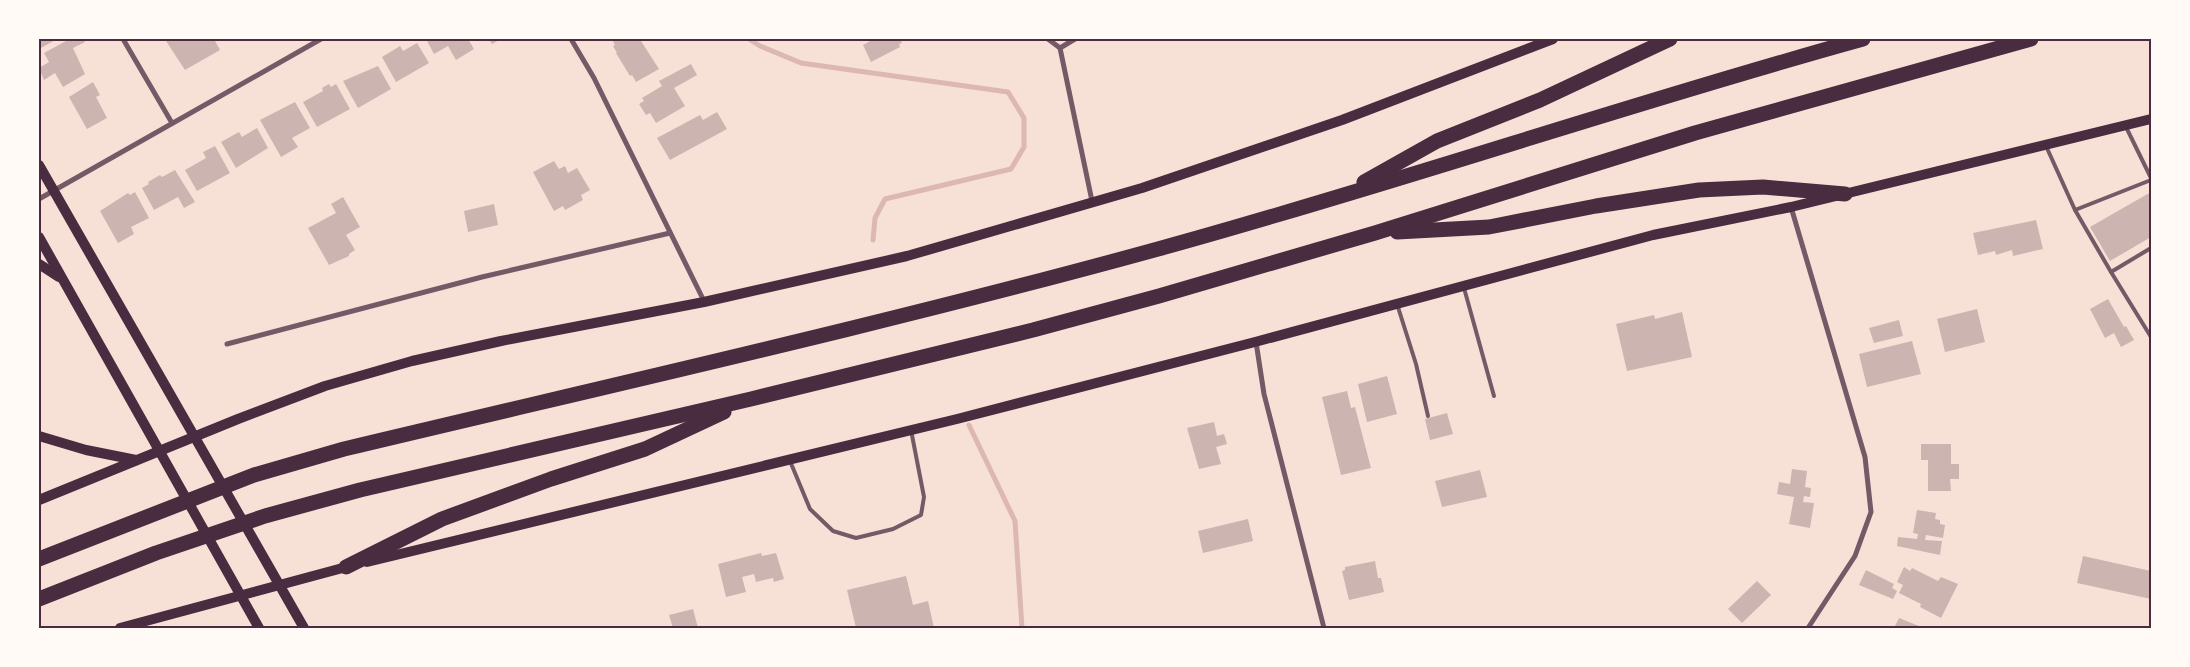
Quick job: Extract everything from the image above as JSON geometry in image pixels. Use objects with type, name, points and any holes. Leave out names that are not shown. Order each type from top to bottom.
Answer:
[{"type":"highway","points":[[1336,197],[1437,141],[1540,100],[1670,39]]},
{"type":"highway","points":[[39,559],[254,475],[344,449],[1020,286],[1163,248],[1336,197],[1679,91],[1863,39]]},
{"type":"highway","points":[[39,599],[156,553],[265,516],[360,490],[751,399],[1033,330],[1159,296],[1375,233],[1695,133],[2031,39]]},
{"type":"highway","points":[[1375,233],[1489,227],[1596,206],[1699,190],[1763,187],[1845,194]]},
{"type":"highway","points":[[346,567],[442,520],[551,479],[645,449],[751,399]]},
{"type":"main road","points":[[39,500],[238,419],[325,386],[412,361],[501,341],[704,302],[907,256],[1142,188],[1342,120],[1553,39]]},
{"type":"main road","points":[[120,628],[346,567],[910,430],[1256,342],[1653,235],[1791,207],[2151,119]]},
{"type":"main road","points":[[2138,122],[2151,125]]},
{"type":"main road","points":[[39,165],[304,628]]},
{"type":"main road","points":[[39,237],[257,624]]},
{"type":"main road","points":[[39,264],[61,278]]},
{"type":"main road","points":[[39,436],[79,448],[137,461]]},
{"type":"street","points":[[123,39],[172,124]]},
{"type":"street","points":[[39,199],[321,39]]},
{"type":"street","points":[[571,39],[594,78],[704,302]]},
{"type":"street","points":[[1048,39],[1060,48],[1092,201]]},
{"type":"street","points":[[1060,48],[1075,39]]},
{"type":"street","points":[[1791,207],[1865,457],[1871,512],[1855,556],[1808,628]]},
{"type":"street","points":[[226,344],[482,277],[670,233]]},
{"type":"street","points":[[1256,342],[1264,394],[1324,628]]},
{"type":"lane","points":[[2075,210],[2151,179],[2125,125]]},
{"type":"lane","points":[[2045,144],[2075,210],[2151,337]]},
{"type":"lane","points":[[2111,272],[2151,248]]},
{"type":"lane","points":[[1463,286],[1494,396]]},
{"type":"lane","points":[[1397,304],[1416,364],[1428,416]]},
{"type":"lane","points":[[789,459],[810,510],[833,531],[856,538],[893,529],[921,515],[924,497],[910,430]]},
{"type":"building","points":[[39,39],[57,39],[41,48]]},
{"type":"building","points":[[65,39],[83,39],[85,42],[73,48],[85,74],[63,87],[55,73],[44,80],[39,68],[49,62],[44,53],[66,41]]},
{"type":"building","points":[[170,39],[197,39],[198,41],[214,39],[220,50],[185,70],[166,41]]},
{"type":"building","points":[[426,39],[468,39],[474,49],[456,60],[448,46],[434,54]]},
{"type":"building","points":[[489,39],[501,39],[492,44]]},
{"type":"building","points":[[612,39],[644,39],[641,41],[659,69],[636,82],[632,75],[630,76],[616,53]]},
{"type":"building","points":[[869,39],[900,39],[902,43],[899,44],[900,47],[871,62],[863,45],[870,41]]},
{"type":"building","points":[[417,43],[429,63],[396,82],[382,57],[400,46],[403,51]]},
{"type":"building","points":[[691,64],[697,75],[674,88],[685,106],[656,123],[650,113],[646,115],[639,104],[644,101],[642,98],[662,86],[659,81]]},
{"type":"building","points":[[378,66],[391,89],[358,108],[343,81]]},
{"type":"building","points":[[93,82],[100,95],[96,97],[107,118],[87,129],[69,97]]},
{"type":"building","points":[[329,84],[331,87],[336,84],[350,109],[317,127],[303,102],[323,91],[322,88]]},
{"type":"building","points":[[295,102],[310,128],[292,138],[298,147],[281,157],[260,120]]},
{"type":"building","points":[[717,112],[727,129],[670,160],[657,138],[700,115],[703,120]]},
{"type":"building","points":[[257,128],[268,148],[236,168],[221,142],[239,132],[242,137]]},
{"type":"building","points":[[215,146],[230,173],[197,191],[185,170],[206,158],[203,152]]},
{"type":"building","points":[[554,161],[559,169],[565,166],[568,173],[577,168],[590,190],[581,195],[583,200],[565,210],[563,206],[554,211],[533,172]]},
{"type":"building","points":[[175,170],[195,202],[184,208],[178,197],[154,210],[142,188],[160,175],[162,177]]},
{"type":"building","points":[[135,192],[149,218],[131,227],[134,234],[118,243],[100,211],[128,193],[130,195]]},
{"type":"building","points":[[2151,192],[2151,237],[2110,261],[2090,227]]},
{"type":"building","points":[[343,197],[360,227],[346,235],[355,250],[349,256],[329,265],[308,228],[336,213],[331,204]]},
{"type":"building","points":[[494,204],[498,225],[468,232],[464,211]]},
{"type":"building","points":[[2036,220],[2043,249],[2013,256],[2012,250],[1996,255],[1995,251],[1978,255],[1973,233]]},
{"type":"building","points":[[2108,299],[2134,340],[2121,347],[2114,333],[2105,338],[2090,309]]},
{"type":"building","points":[[1977,309],[1985,342],[1945,352],[1937,319]]},
{"type":"building","points":[[1682,312],[1692,357],[1627,371],[1616,324],[1654,315],[1655,319]]},
{"type":"building","points":[[1899,320],[1903,336],[1874,343],[1869,328]]},
{"type":"building","points":[[1912,341],[1921,374],[1867,387],[1859,354]]},
{"type":"building","points":[[1387,376],[1397,414],[1367,422],[1358,384]]},
{"type":"building","points":[[1347,391],[1351,408],[1355,407],[1371,468],[1341,475],[1322,397]]},
{"type":"building","points":[[1447,413],[1453,434],[1430,440],[1425,419]]},
{"type":"building","points":[[1214,422],[1217,436],[1224,434],[1227,444],[1216,447],[1221,464],[1199,469],[1187,428]]},
{"type":"building","points":[[1921,444],[1951,444],[1951,464],[1959,464],[1959,479],[1950,479],[1951,491],[1928,491],[1928,460],[1921,460]]},
{"type":"building","points":[[1792,469],[1807,471],[1805,487],[1811,488],[1810,497],[1804,496],[1803,502],[1814,503],[1810,528],[1789,524],[1794,497],[1777,494],[1779,482],[1790,484]]},
{"type":"building","points":[[1480,470],[1487,497],[1442,507],[1435,481]]},
{"type":"building","points":[[1917,510],[1936,513],[1935,519],[1940,520],[1940,524],[1945,525],[1943,538],[1926,535],[1925,540],[1942,541],[1940,555],[1897,546],[1898,537],[1917,539],[1918,534],[1913,533]]},
{"type":"building","points":[[1248,519],[1253,541],[1203,553],[1198,531]]},
{"type":"building","points":[[761,553],[762,556],[776,553],[784,579],[774,582],[773,578],[756,582],[754,574],[742,577],[746,592],[726,597],[718,564]]},
{"type":"building","points":[[2083,556],[2151,571],[2151,599],[2077,583]]},
{"type":"building","points":[[1375,561],[1378,578],[1381,578],[1384,592],[1349,600],[1342,571],[1345,570],[1345,567]]},
{"type":"building","points":[[1904,567],[1910,571],[1912,568],[1938,581],[1941,577],[1958,584],[1941,618],[1920,607],[1921,604],[1899,593],[1903,585],[1897,582]]},
{"type":"building","points":[[1866,570],[1894,584],[1892,588],[1897,591],[1893,599],[1859,585]]},
{"type":"building","points":[[906,576],[913,605],[928,601],[934,628],[856,628],[847,590]]},
{"type":"building","points":[[1757,581],[1771,595],[1742,623],[1728,609]]},
{"type":"building","points":[[693,609],[698,628],[673,628],[669,615]]},
{"type":"building","points":[[1899,618],[1919,626],[1918,628],[1894,628]]},
{"type":"waterway","points":[[749,39],[760,46],[801,63],[1008,92],[1024,118],[1024,147],[1011,169],[885,199],[875,218],[873,240]]},
{"type":"waterway","points":[[969,425],[1015,521],[1022,628]]}]
